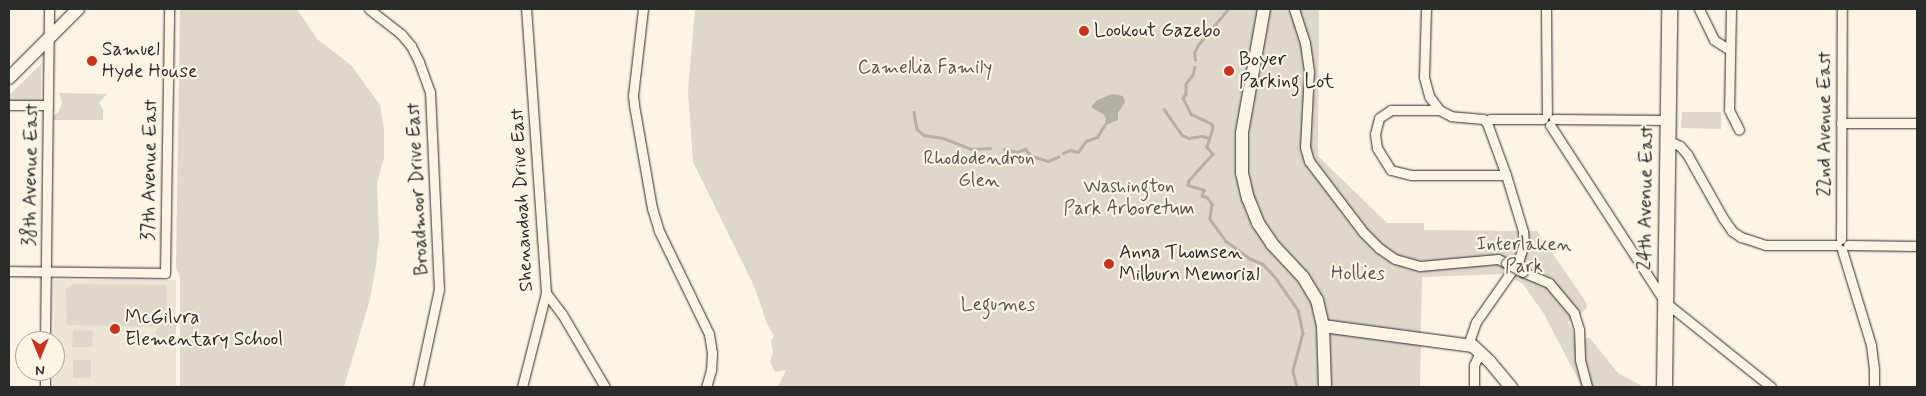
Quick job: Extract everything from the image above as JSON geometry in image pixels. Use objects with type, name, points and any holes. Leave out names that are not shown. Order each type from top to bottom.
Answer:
[{"type":"main road","points":[[9,78],[78,9]]},
{"type":"main road","points":[[1264,9],[1242,133],[1241,162],[1244,185],[1253,212],[1264,232],[1314,293],[1323,326],[1326,387]]},
{"type":"main road","name":"24th Avenue East","points":[[1664,387],[1669,9]]},
{"type":"main road","points":[[1323,326],[1468,345],[1480,352],[1511,387]]},
{"type":"street","name":"38th Avenue East","points":[[45,331],[49,9]]},
{"type":"street","name":"37th Avenue East","points":[[46,271],[164,273],[169,9]]},
{"type":"street","name":"Broadmoor Drive East","points":[[369,9],[401,34],[411,46],[420,62],[430,92],[440,280],[418,387]]},
{"type":"street","name":"Shenandoah Drive East","points":[[522,387],[546,293],[526,9]]},
{"type":"street","points":[[643,9],[634,81],[634,105],[652,208],[659,231],[709,334],[712,353],[711,370],[706,387]]},
{"type":"street","points":[[1294,9],[1305,43],[1309,71],[1305,147],[1309,161],[1363,232],[1379,248],[1395,259],[1420,266],[1498,259],[1546,281],[1574,313],[1579,329],[1580,360],[1587,387]]},
{"type":"street","points":[[1426,9],[1424,77],[1429,96],[1439,110]]},
{"type":"street","points":[[1546,9],[1548,119],[1665,302],[1771,387]]},
{"type":"street","points":[[1699,9],[1714,40],[1730,50]]},
{"type":"street","points":[[1730,9],[1729,110],[1731,118],[1739,130]]},
{"type":"street","name":"22nd Avenue East","points":[[1842,9],[1842,245],[1871,346],[1874,387]]},
{"type":"street","points":[[9,105],[48,105]]},
{"type":"street","points":[[1506,175],[1420,176],[1391,170],[1377,148],[1375,134],[1379,118],[1391,110],[1439,110],[1458,118],[1487,120],[1667,120]]},
{"type":"street","points":[[1468,345],[1476,322],[1518,262],[1523,250],[1523,231],[1487,120]]},
{"type":"street","points":[[1841,123],[1917,123]]},
{"type":"street","points":[[1667,140],[1680,146],[1687,154],[1723,218],[1732,231],[1741,237],[1765,245],[1917,246]]},
{"type":"street","points":[[9,271],[46,271]]},
{"type":"street","points":[[546,293],[563,315],[605,387]]},
{"type":"street","points":[[1474,387],[1474,365],[1480,352]]},
{"type":"shaded area","points":[[1112,94],[1123,96],[1125,102],[1118,113],[1118,120],[1104,126],[1106,119],[1104,115],[1091,107],[1097,100]]},
{"type":"shaded area","name":"McGilvra Elementary School","points":[[53,280],[176,280],[176,387],[53,387],[53,381],[65,381],[65,331],[54,331]]},
{"type":"green space","points":[[180,9],[297,9],[317,39],[351,65],[380,105],[384,130],[384,159],[377,182],[379,237],[376,265],[370,299],[344,387],[180,387],[180,278],[176,267]]},
{"type":"green space","name":"Washington Park Arboretum","points":[[695,9],[1319,9],[1318,156],[1387,223],[1424,223],[1424,230],[1537,231],[1586,302],[1587,308],[1568,322],[1577,339],[1590,338],[1618,373],[1644,387],[1582,387],[1544,314],[1523,284],[1505,274],[1422,277],[1420,387],[778,387],[786,370],[775,372],[770,362],[773,352],[771,341],[774,336],[767,324],[755,288],[693,162],[688,90]]},
{"type":"green space","points":[[41,64],[41,101],[9,101],[9,95]]},
{"type":"green space","points":[[59,93],[107,94],[99,103],[103,109],[103,120],[50,120],[59,111],[62,102]]},
{"type":"green space","points":[[1682,112],[1721,112],[1721,129],[1681,128]]},
{"type":"green space","points":[[73,284],[167,285],[166,320],[176,320],[176,337],[156,337],[156,331],[159,327],[67,325],[66,289]]},
{"type":"green space","points":[[73,330],[93,331],[92,347],[72,347]]},
{"type":"green space","points":[[73,360],[91,360],[91,378],[73,378]]},
{"type":"waterway","points":[[1195,60],[1194,53],[1198,45],[1228,9]]},
{"type":"waterway","points":[[1195,67],[1193,75],[1186,84],[1186,94],[1183,98],[1191,114],[1212,124],[1213,128],[1207,147],[1213,154],[1189,181],[1188,185],[1204,190],[1202,196],[1207,197],[1212,204],[1210,219],[1226,241],[1251,259],[1263,264],[1275,277],[1298,310],[1303,333],[1293,371],[1297,387]]},
{"type":"waterway","points":[[1164,109],[1182,135],[1189,138],[1202,136],[1209,138]]},
{"type":"waterway","points":[[914,112],[917,129],[924,135],[943,138],[971,149],[990,148]]},
{"type":"waterway","points":[[1063,153],[1070,150],[1078,152],[1086,141],[1097,137],[1104,126]]},
{"type":"waterway","points":[[1004,149],[1017,152],[1025,149],[1032,156],[1048,161],[1058,157]]},
{"type":"place","name":"Lookout Gazebo","points":[[1084,31]]},
{"type":"place","name":"Samuel Hyde House","points":[[92,61]]},
{"type":"place","name":"Boyer Parking Lot","points":[[1229,71]]},
{"type":"place","name":"Anna Thomsen Milburn Memorial","points":[[1109,264]]},
{"type":"place","name":"McGilvra Elementary School","points":[[115,329]]},
{"type":"park label","name":"Camellia Family","points":[[925,68]]},
{"type":"park label","name":"Rhododendron Glen","points":[[979,170]]},
{"type":"park label","name":"Interlaken Park","points":[[1524,256]]},
{"type":"park label","name":"Hollies","points":[[1358,274]]},
{"type":"park label","name":"Legumes","points":[[998,305]]}]
